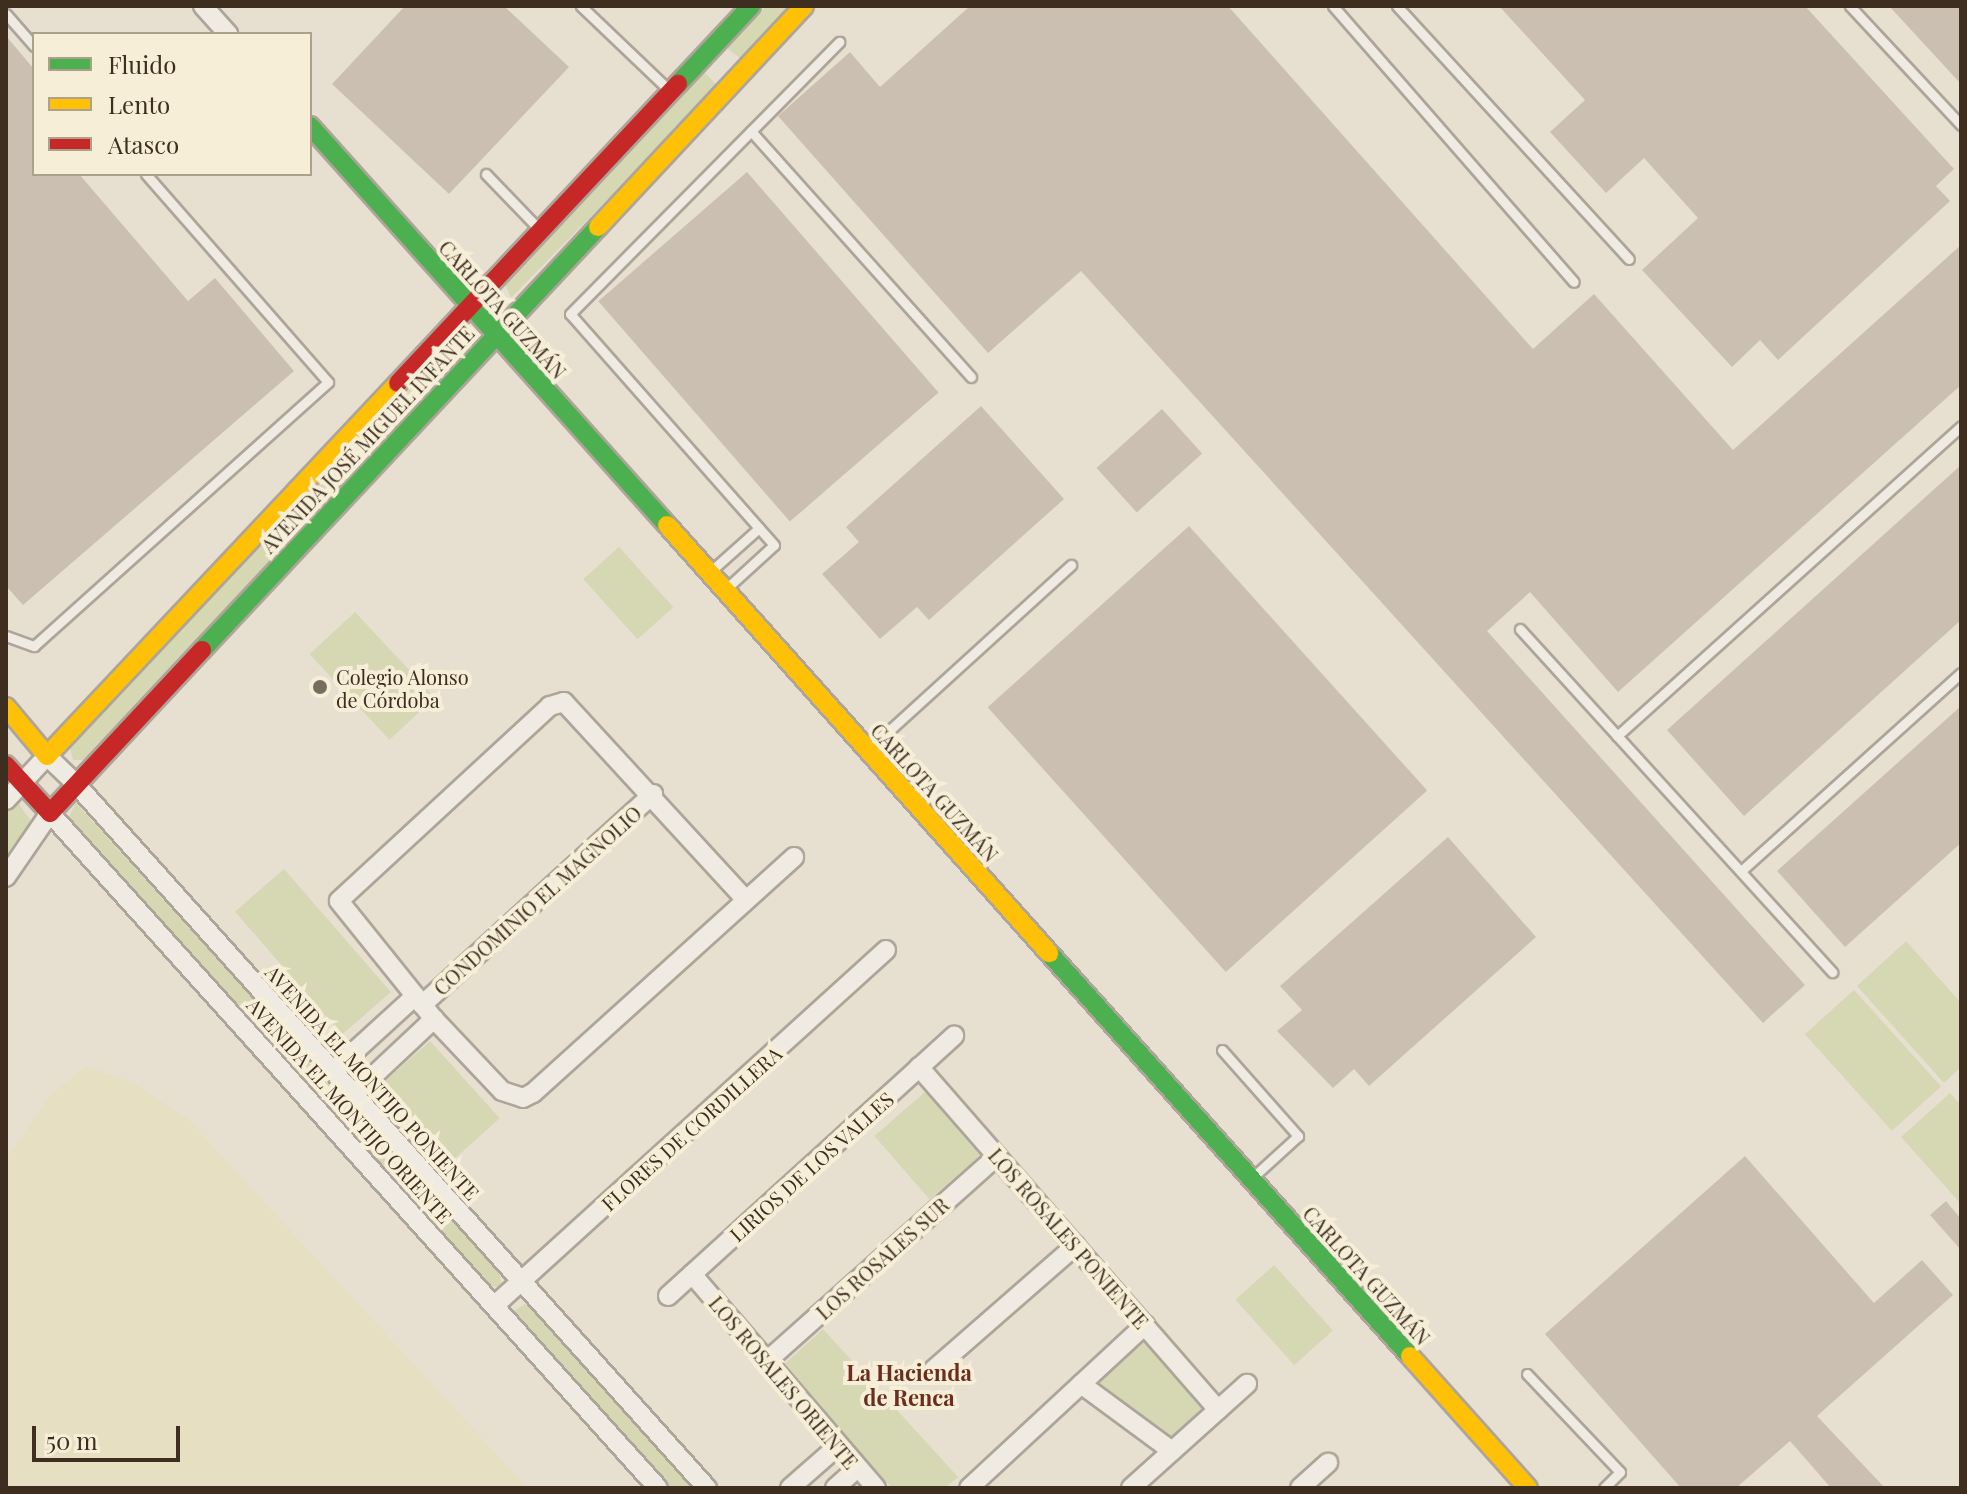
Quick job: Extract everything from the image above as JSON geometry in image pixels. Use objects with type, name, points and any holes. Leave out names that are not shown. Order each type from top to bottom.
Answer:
[{"type":"street","points":[[203,6],[226,32]]},
{"type":"street","name":"AVENIDA JOSÉ MIGUEL INFANTE","points":[[6,800],[751,6]]},
{"type":"street","name":"AVENIDA JOSÉ MIGUEL INFANTE","points":[[6,877],[50,813],[75,783],[804,6]]},
{"type":"street","points":[[712,48],[718,67],[739,75]]},
{"type":"street","name":"CARLOTA GUZMÁN","points":[[312,128],[1528,1488]]},
{"type":"street","name":"CONDOMINIO EL MAGNOLIO","points":[[746,900],[576,707],[550,706],[339,901],[423,1007],[506,1095],[528,1096],[794,857]]},
{"type":"street","name":"AVENIDA EL MONTIJO PONIENTE","points":[[6,707],[707,1488]]},
{"type":"street","name":"AVENIDA EL MONTIJO ORIENTE","points":[[6,765],[658,1488]]},
{"type":"street","name":"CONDOMINIO EL MAGNOLIO","points":[[333,1071],[423,1007],[653,794]]},
{"type":"street","name":"FLORES DE CORDILLERA","points":[[495,1305],[886,950]]},
{"type":"street","name":"CONDOMINIO EL MAGNOLIO","points":[[354,1094],[423,1007]]},
{"type":"street","name":"LIRIOS DE LOS VALLES","points":[[668,1296],[954,1036]]},
{"type":"street","name":"LOS ROSALES PONIENTE","points":[[919,1067],[1218,1410]]},
{"type":"street","name":"LOS ROSALES SUR","points":[[767,1361],[997,1156]]},
{"type":"street","points":[[933,1370],[1075,1246]]},
{"type":"street","name":"LOS ROSALES ORIENTE","points":[[692,1274],[876,1488]]},
{"type":"street","points":[[969,1488],[1145,1325]]},
{"type":"street","points":[[1081,1384],[1172,1451]]},
{"type":"street","points":[[1131,1488],[1247,1384]]},
{"type":"street","points":[[790,1488],[838,1446]]},
{"type":"street","points":[[1300,1488],[1328,1463]]},
{"type":"street","points":[[835,1488],[857,1468]]},
{"type":"lane","points":[[581,6],[671,91]]},
{"type":"lane","points":[[1333,6],[1574,282]]},
{"type":"lane","points":[[1397,6],[1629,259]]},
{"type":"lane","points":[[1850,6],[1961,125]]},
{"type":"lane","points":[[6,14],[32,44]]},
{"type":"lane","points":[[724,590],[774,545],[570,314],[839,42]]},
{"type":"lane","points":[[751,131],[971,377]]},
{"type":"lane","points":[[486,174],[542,231]]},
{"type":"lane","points":[[6,636],[34,646],[328,382],[148,176]]},
{"type":"lane","points":[[1617,736],[1961,426]]},
{"type":"lane","points":[[709,573],[759,528]]},
{"type":"lane","points":[[868,750],[1071,565]]},
{"type":"lane","points":[[1520,629],[1832,972]]},
{"type":"lane","points":[[1741,871],[1961,673]]},
{"type":"lane","points":[[1222,1050],[1298,1136],[1251,1179]]},
{"type":"lane","points":[[1527,1374],[1620,1472],[1604,1488]]},
{"type":"shaded area","points":[[86,1066],[134,1083],[187,1118],[528,1488],[6,1488],[6,1159],[50,1095]]},
{"type":"green space","points":[[766,6],[790,6],[741,59],[727,48]]},
{"type":"green space","points":[[704,72],[718,86],[511,298],[505,284]]},
{"type":"green space","points":[[443,349],[458,357],[454,365],[84,760],[73,760],[69,744]]},
{"type":"green space","points":[[619,547],[673,607],[638,639],[583,579]]},
{"type":"green space","points":[[355,612],[435,698],[389,740],[310,654]]},
{"type":"green space","points":[[18,803],[32,822],[6,857],[6,811]]},
{"type":"green space","points":[[76,803],[500,1272],[501,1287],[489,1286],[68,818]]},
{"type":"green space","points":[[284,869],[391,992],[342,1035],[235,912]]},
{"type":"green space","points":[[1906,941],[1961,1003],[1961,1067],[1944,1083],[1857,986]]},
{"type":"green space","points":[[1854,990],[1941,1087],[1892,1131],[1805,1034]]},
{"type":"green space","points":[[430,1041],[500,1118],[452,1161],[382,1084]]},
{"type":"green space","points":[[925,1092],[980,1155],[930,1199],[874,1136]]},
{"type":"green space","points":[[1950,1093],[1961,1105],[1961,1204],[1901,1137]]},
{"type":"green space","points":[[1274,1265],[1333,1330],[1294,1365],[1235,1300]]},
{"type":"green space","points":[[525,1304],[537,1312],[694,1488],[668,1488],[516,1319],[514,1311]]},
{"type":"green space","points":[[823,1329],[958,1477],[945,1488],[892,1488],[781,1367]]},
{"type":"green space","points":[[1143,1338],[1206,1408],[1169,1441],[1094,1384]]},
{"type":"building","points":[[405,6],[504,6],[569,67],[449,194],[332,84]]},
{"type":"building","points":[[970,6],[1228,6],[1533,349],[1594,294],[1733,450],[1961,245],[1961,385],[1618,692],[1530,592],[1487,631],[1805,985],[1763,1023],[1081,271],[988,353],[778,116],[850,52],[880,87]]},
{"type":"building","points":[[1499,6],[1805,6],[1954,169],[1936,186],[1950,201],[1778,360],[1760,340],[1732,367],[1642,270],[1698,218],[1644,158],[1606,193],[1550,132],[1585,100]]},
{"type":"building","points":[[1889,6],[1961,6],[1961,84]]},
{"type":"building","points":[[6,36],[32,67],[32,176],[81,176],[188,301],[215,278],[294,371],[23,605],[6,586]]},
{"type":"building","points":[[747,172],[939,392],[790,522],[598,301]]},
{"type":"building","points":[[981,406],[1064,499],[929,620],[917,607],[880,639],[822,574],[859,542],[846,527]]},
{"type":"building","points":[[1162,409],[1202,454],[1137,512],[1097,468]]},
{"type":"building","points":[[1961,465],[1961,620],[1744,816],[1667,730]]},
{"type":"building","points":[[1189,526],[1427,791],[1226,972],[988,707]]},
{"type":"building","points":[[1961,706],[1961,843],[1845,947],[1777,871]]},
{"type":"building","points":[[1448,837],[1536,937],[1369,1086],[1354,1069],[1333,1088],[1277,1031],[1302,1010],[1280,986]]},
{"type":"building","points":[[1745,1156],[1874,1303],[1922,1260],[1953,1295],[1817,1416],[1885,1488],[1831,1488],[1790,1441],[1736,1488],[1681,1488],[1545,1334]]},
{"type":"building","points":[[1946,1201],[1961,1219],[1961,1250],[1930,1215]]},
{"type":"traffic: fast","points":[[678,84],[751,6]]},
{"type":"traffic: fast","points":[[312,128],[667,525]]},
{"type":"traffic: fast","points":[[202,650],[598,227]]},
{"type":"traffic: fast","points":[[1049,953],[1410,1356]]},
{"type":"traffic: slow","points":[[598,227],[804,6]]},
{"type":"traffic: slow","points":[[6,707],[47,756],[398,383]]},
{"type":"traffic: slow","points":[[667,525],[1049,953]]},
{"type":"traffic: slow","points":[[1410,1356],[1528,1488]]},
{"type":"traffic: jam","points":[[398,383],[678,84]]},
{"type":"traffic: jam","points":[[6,765],[50,813],[202,650]]},
{"type":"place","name":"Colegio Alonso de Córdoba","points":[[320,687]]},
{"type":"district","name":"La Hacienda de Renca","points":[[909,1384]]}]
